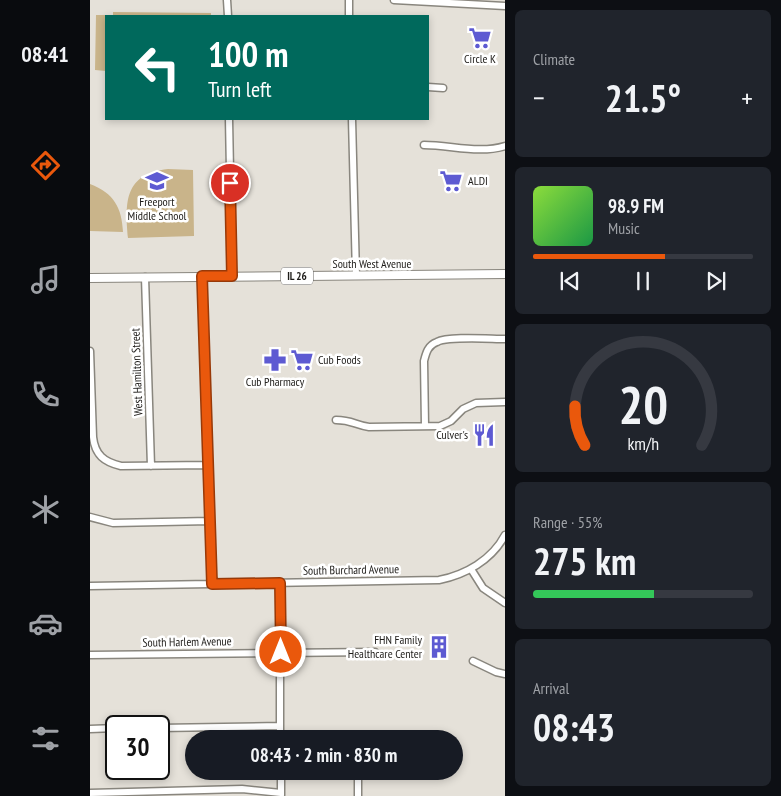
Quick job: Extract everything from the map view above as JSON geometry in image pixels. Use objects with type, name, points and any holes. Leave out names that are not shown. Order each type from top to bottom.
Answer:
[{"type":"main road","name":"South West Avenue","points":[[90,278],[505,274]]},
{"type":"street","points":[[227,0],[228,15]]},
{"type":"street","points":[[349,0],[349,15]]},
{"type":"street","points":[[394,0],[505,6]]},
{"type":"street","points":[[429,87],[443,88]]},
{"type":"street","points":[[229,120],[232,276]]},
{"type":"street","points":[[352,120],[356,276]]},
{"type":"street","points":[[424,144],[448,145],[463,149],[505,146]]},
{"type":"street","points":[[202,276],[212,584]]},
{"type":"street","name":"West Hamilton Street","points":[[145,277],[151,466]]},
{"type":"street","points":[[425,426],[426,352],[436,342],[505,339]]},
{"type":"street","points":[[90,350],[91,415],[94,447],[100,457],[108,463],[121,466],[208,465]]},
{"type":"street","points":[[336,420],[350,420],[360,426],[369,427],[440,426],[452,421],[463,409],[476,403],[505,402]]},
{"type":"street","points":[[90,517],[113,523],[210,521]]},
{"type":"street","name":"South Burchard Avenue","points":[[90,586],[439,580],[454,577],[471,569],[492,553],[505,535]]},
{"type":"street","points":[[471,569],[483,588],[505,603]]},
{"type":"street","points":[[280,583],[280,730]]},
{"type":"street","name":"South Harlem Avenue","points":[[90,655],[375,652]]},
{"type":"street","points":[[473,661],[496,672],[505,674]]},
{"type":"street","points":[[170,728],[280,726]]},
{"type":"street","points":[[90,729],[105,728]]},
{"type":"street","points":[[90,793],[242,789],[281,794],[281,780]]},
{"type":"street","points":[[358,780],[358,796]]},
{"type":"shaded area","points":[[113,12],[211,13],[211,15],[113,15]]},
{"type":"shaded area","points":[[96,15],[105,15],[105,71],[95,70]]},
{"type":"shaded area","points":[[168,169],[193,170],[194,236],[128,238],[127,213],[130,192],[143,177]]},
{"type":"shaded area","points":[[90,184],[105,192],[115,202],[121,216],[123,232],[90,231]]},
{"type":"place","name":"Circle K","points":[[480,38]]},
{"type":"place","name":"Freeport Middle School","points":[[157,181]]},
{"type":"place","name":"ALDI","points":[[451,181]]},
{"type":"place","name":"Cub Pharmacy","points":[[275,360]]},
{"type":"place","name":"Cub Foods","points":[[302,360]]},
{"type":"place","name":"Culver's","points":[[484,435]]},
{"type":"place","name":"FHN Family Healthcare Center","points":[[439,647]]},
{"type":"route","points":[[230,183],[232,276],[202,276],[212,584],[280,583],[281,652]]}]
